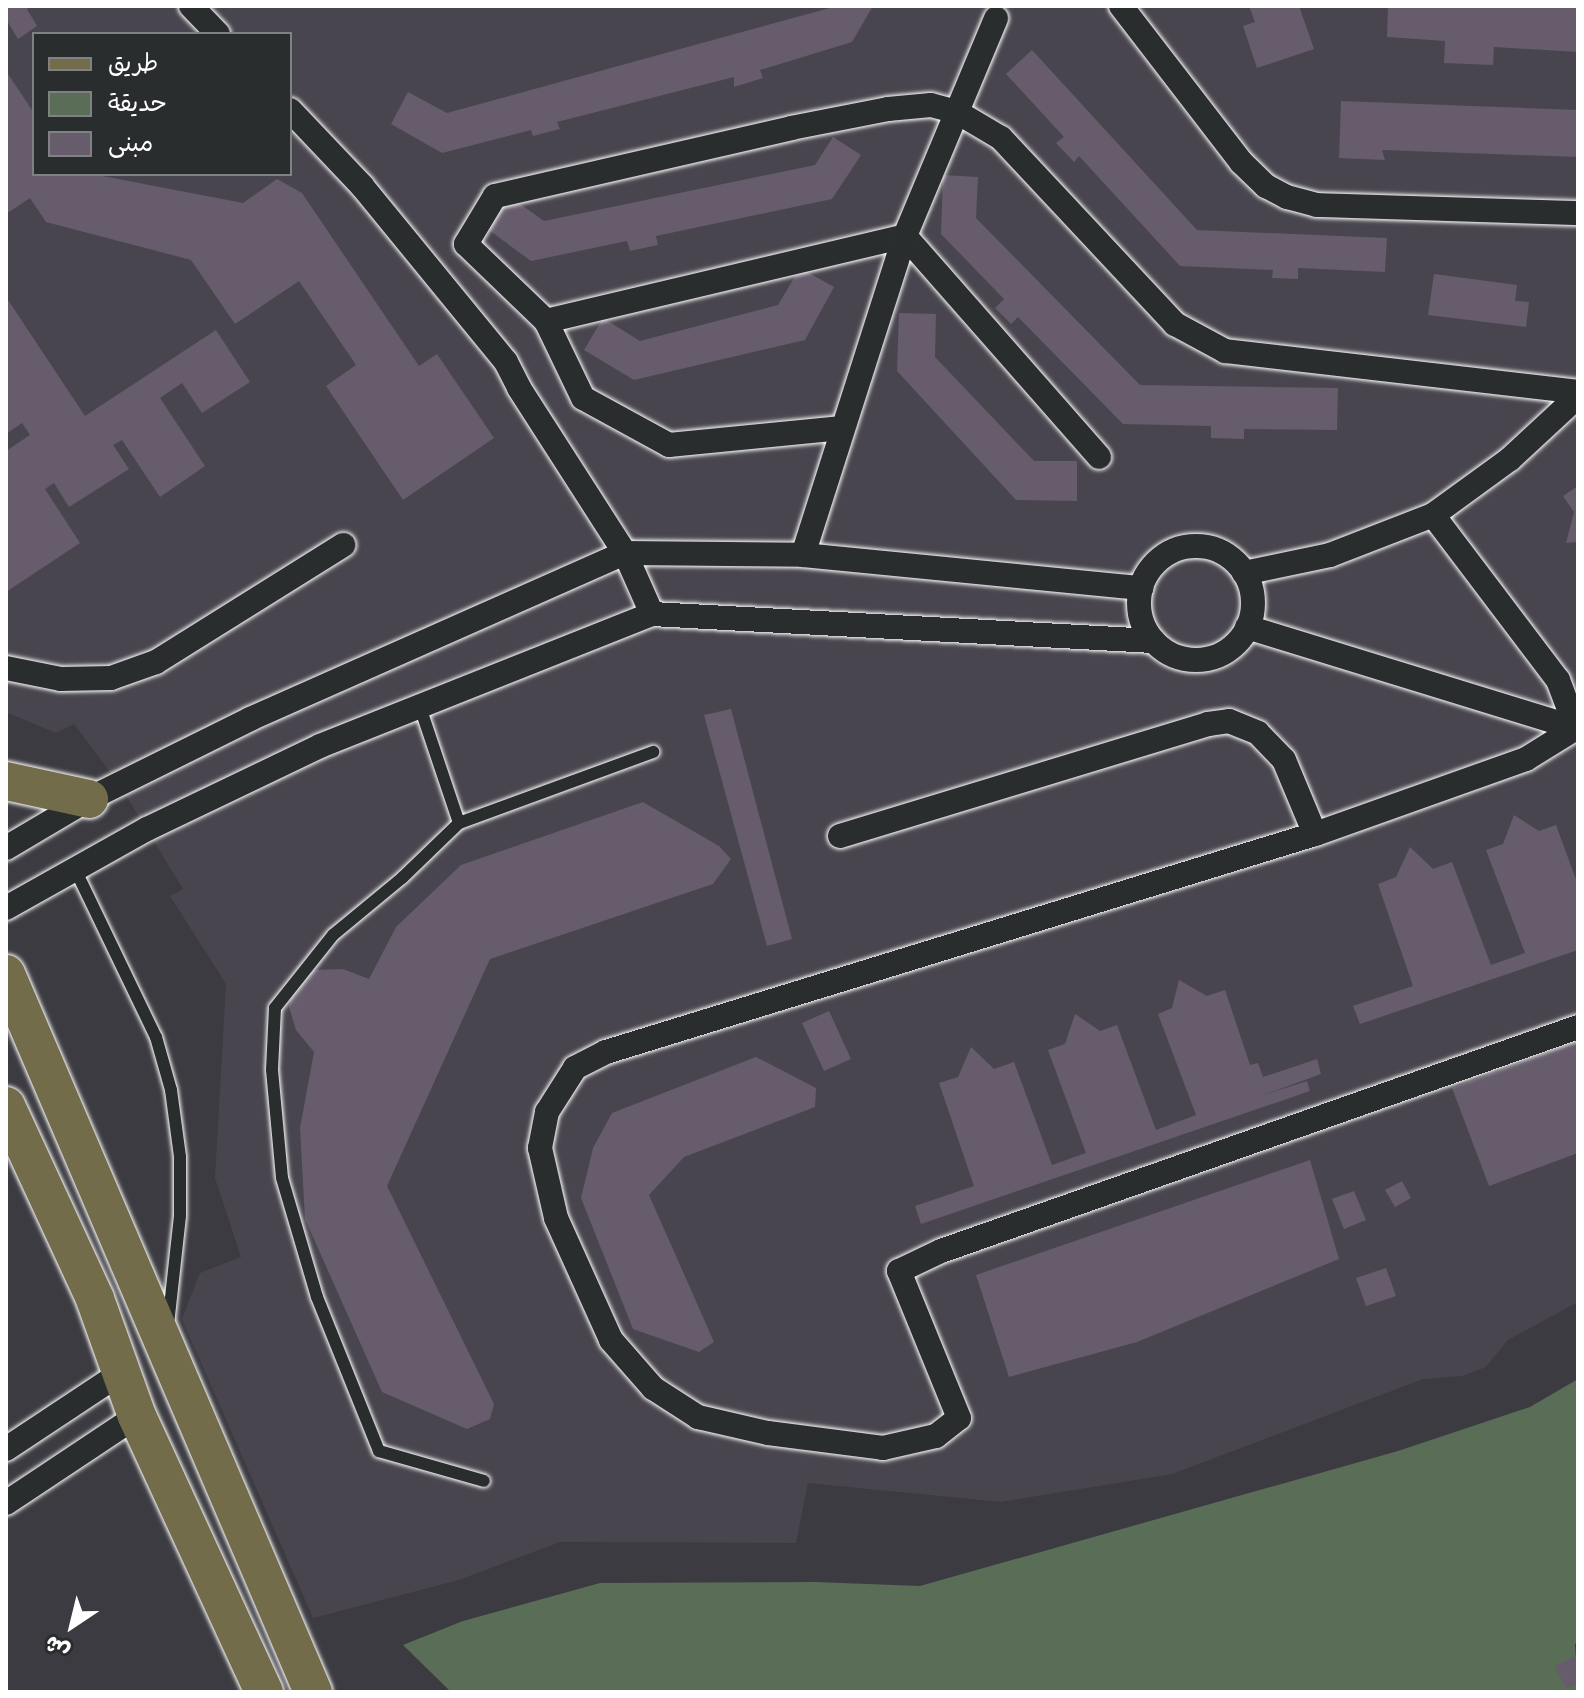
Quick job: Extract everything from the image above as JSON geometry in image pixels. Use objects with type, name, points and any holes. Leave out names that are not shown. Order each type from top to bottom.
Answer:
[{"type":"main road","points":[[6,781],[89,799]]},
{"type":"main road","points":[[6,974],[313,1692]]},
{"type":"main road","points":[[6,1106],[95,1299],[137,1416],[264,1692]]},
{"type":"street","points":[[191,6],[216,32]]},
{"type":"street","points":[[1121,6],[1241,162],[1266,186],[1287,197],[1317,205],[1578,213]]},
{"type":"street","points":[[803,555],[905,236],[996,18]]},
{"type":"street","points":[[842,428],[669,445],[583,398],[546,321],[466,244],[495,196],[888,109],[931,105],[957,112],[1001,138],[1175,324],[1225,351],[1578,394]]},
{"type":"street","points":[[292,112],[362,186],[506,362],[625,553],[652,614]]},
{"type":"street","points":[[546,321],[905,236]]},
{"type":"street","points":[[905,236],[1099,457]]},
{"type":"street","points":[[1244,573],[1330,555],[1433,515],[1510,459],[1578,394]]},
{"type":"street","points":[[1433,515],[1558,680],[1577,729]]},
{"type":"street","points":[[6,668],[61,679],[111,678],[156,662],[343,545]]},
{"type":"street","points":[[1196,546],[1215,550],[1231,559],[1244,573],[1251,590],[1252,609],[1247,627],[1229,648],[1204,660],[1176,656],[1153,641],[1143,625],[1139,606],[1141,588],[1148,571],[1161,557],[1178,549],[1196,546]]},
{"type":"street","points":[[6,848],[89,799],[250,719],[625,553],[803,555],[1141,588]]},
{"type":"street","points":[[6,908],[147,829],[320,746],[652,614],[1153,641]]},
{"type":"street","points":[[1247,627],[1577,729]]},
{"type":"street","points":[[840,836],[1208,724],[1229,721],[1258,733],[1284,760],[1315,834]]},
{"type":"street","points":[[1577,729],[1526,759],[1315,834],[606,1052],[575,1068],[547,1112],[540,1148],[556,1218],[611,1340],[653,1388],[698,1417],[768,1433],[883,1448],[936,1436],[959,1418],[899,1271],[941,1251],[1578,1027]]},
{"type":"street","points":[[6,1449],[121,1373]]},
{"type":"street","points":[[6,1503],[137,1416]]},
{"type":"lane","points":[[420,707],[459,823]]},
{"type":"lane","points":[[484,1481],[379,1451],[317,1297],[282,1178],[272,1070],[275,1008],[333,935],[402,878],[459,823],[653,752]]},
{"type":"lane","points":[[75,869],[156,1037],[171,1090],[180,1157],[180,1216],[166,1343]]},
{"type":"shaded area","points":[[6,6],[1578,6],[1578,1302],[1508,1340],[1486,1367],[1462,1376],[1423,1379],[1172,1474],[1001,1502],[808,1483],[796,1543],[560,1542],[459,1580],[313,1618],[182,1319],[200,1273],[241,1257],[215,1178],[226,984],[170,896],[183,889],[119,784],[74,724],[56,733],[6,712]]},
{"type":"green space","points":[[1578,1379],[1578,1642],[1575,1644],[1578,1692],[451,1692],[403,1645],[463,1621],[600,1583],[815,1582],[920,1586],[1398,1451],[1530,1407]]},
{"type":"building","points":[[6,6],[32,6],[27,9],[37,26],[18,39],[6,19]]},
{"type":"building","points":[[837,6],[873,6],[852,42],[760,70],[763,78],[734,87],[734,77],[557,122],[560,129],[533,136],[531,130],[442,153],[391,124],[408,92],[447,113]]},
{"type":"building","points":[[1249,6],[1299,6],[1314,49],[1257,68],[1243,26],[1255,22]]},
{"type":"building","points":[[1388,6],[1578,6],[1578,52],[1494,47],[1493,65],[1444,63],[1445,41],[1387,37]]},
{"type":"building","points":[[1032,50],[1197,230],[1387,238],[1385,272],[1298,268],[1298,279],[1272,278],[1273,270],[1180,266],[1079,156],[1074,162],[1056,143],[1064,137],[1006,74]]},
{"type":"building","points":[[6,71],[32,110],[32,176],[102,176],[243,203],[277,179],[302,193],[419,366],[437,354],[494,438],[403,500],[326,386],[356,365],[299,281],[235,324],[191,260],[46,222],[30,198],[6,214]]},
{"type":"building","points":[[1341,101],[1578,110],[1578,157],[1382,150],[1385,160],[1339,158]]},
{"type":"building","points":[[833,137],[861,155],[832,199],[656,236],[658,245],[630,251],[627,241],[531,261],[486,228],[509,196],[544,221],[815,165]]},
{"type":"building","points":[[943,175],[978,177],[976,218],[1140,385],[1338,388],[1337,430],[1244,429],[1244,439],[1211,438],[1211,426],[1123,424],[1018,317],[1011,324],[995,308],[1004,299],[941,234]]},
{"type":"building","points":[[800,268],[834,287],[805,340],[634,380],[584,350],[603,318],[640,341],[778,305]]},
{"type":"building","points":[[1434,274],[1517,285],[1515,301],[1529,302],[1526,327],[1428,315]]},
{"type":"building","points":[[6,297],[85,416],[216,330],[250,382],[202,413],[182,383],[160,398],[205,466],[160,497],[122,440],[113,445],[129,469],[69,507],[54,483],[45,489],[80,543],[6,592],[6,451],[30,435],[22,423],[6,434]]},
{"type":"building","points":[[899,313],[936,314],[935,357],[1034,461],[1077,461],[1077,501],[1016,500],[897,371]]},
{"type":"building","points":[[1578,486],[1578,542],[1566,543],[1574,512],[1563,496]]},
{"type":"building","points":[[731,709],[792,939],[767,946],[704,715]]},
{"type":"building","points":[[643,802],[719,846],[731,859],[713,884],[490,959],[387,1186],[494,1404],[490,1419],[467,1429],[382,1392],[305,1219],[300,1128],[314,1052],[296,1030],[289,1007],[294,983],[315,970],[343,969],[369,979],[396,927],[461,865]]},
{"type":"building","points":[[1514,815],[1539,831],[1556,825],[1578,885],[1578,950],[1360,1024],[1353,1006],[1413,986],[1378,884],[1396,877],[1410,847],[1433,869],[1452,862],[1491,965],[1525,953],[1486,850],[1503,844]]},
{"type":"building","points":[[1179,980],[1207,996],[1225,990],[1250,1065],[1258,1063],[1263,1077],[1317,1059],[1321,1074],[1261,1096],[1307,1081],[1310,1091],[921,1224],[915,1206],[974,1186],[939,1083],[958,1077],[971,1047],[994,1069],[1014,1062],[1052,1165],[1086,1153],[1048,1050],[1065,1044],[1075,1014],[1100,1031],[1117,1025],[1156,1130],[1196,1115],[1158,1014],[1172,1008]]},
{"type":"building","points":[[829,1011],[851,1059],[824,1071],[802,1023]]},
{"type":"building","points":[[1578,1041],[1578,1153],[1489,1186],[1452,1088]]},
{"type":"building","points":[[756,1057],[816,1088],[815,1107],[684,1157],[649,1195],[714,1342],[699,1352],[633,1329],[581,1198],[593,1148],[612,1113]]},
{"type":"building","points":[[1310,1160],[1339,1259],[1137,1342],[1009,1377],[976,1275]]},
{"type":"building","points":[[1402,1181],[1411,1198],[1395,1207],[1385,1190]]},
{"type":"building","points":[[1354,1191],[1366,1220],[1344,1229],[1332,1199]]},
{"type":"building","points":[[1386,1268],[1396,1296],[1366,1306],[1356,1278]]},
{"type":"building","points":[[1578,1655],[1578,1683],[1566,1689],[1555,1666]]}]
